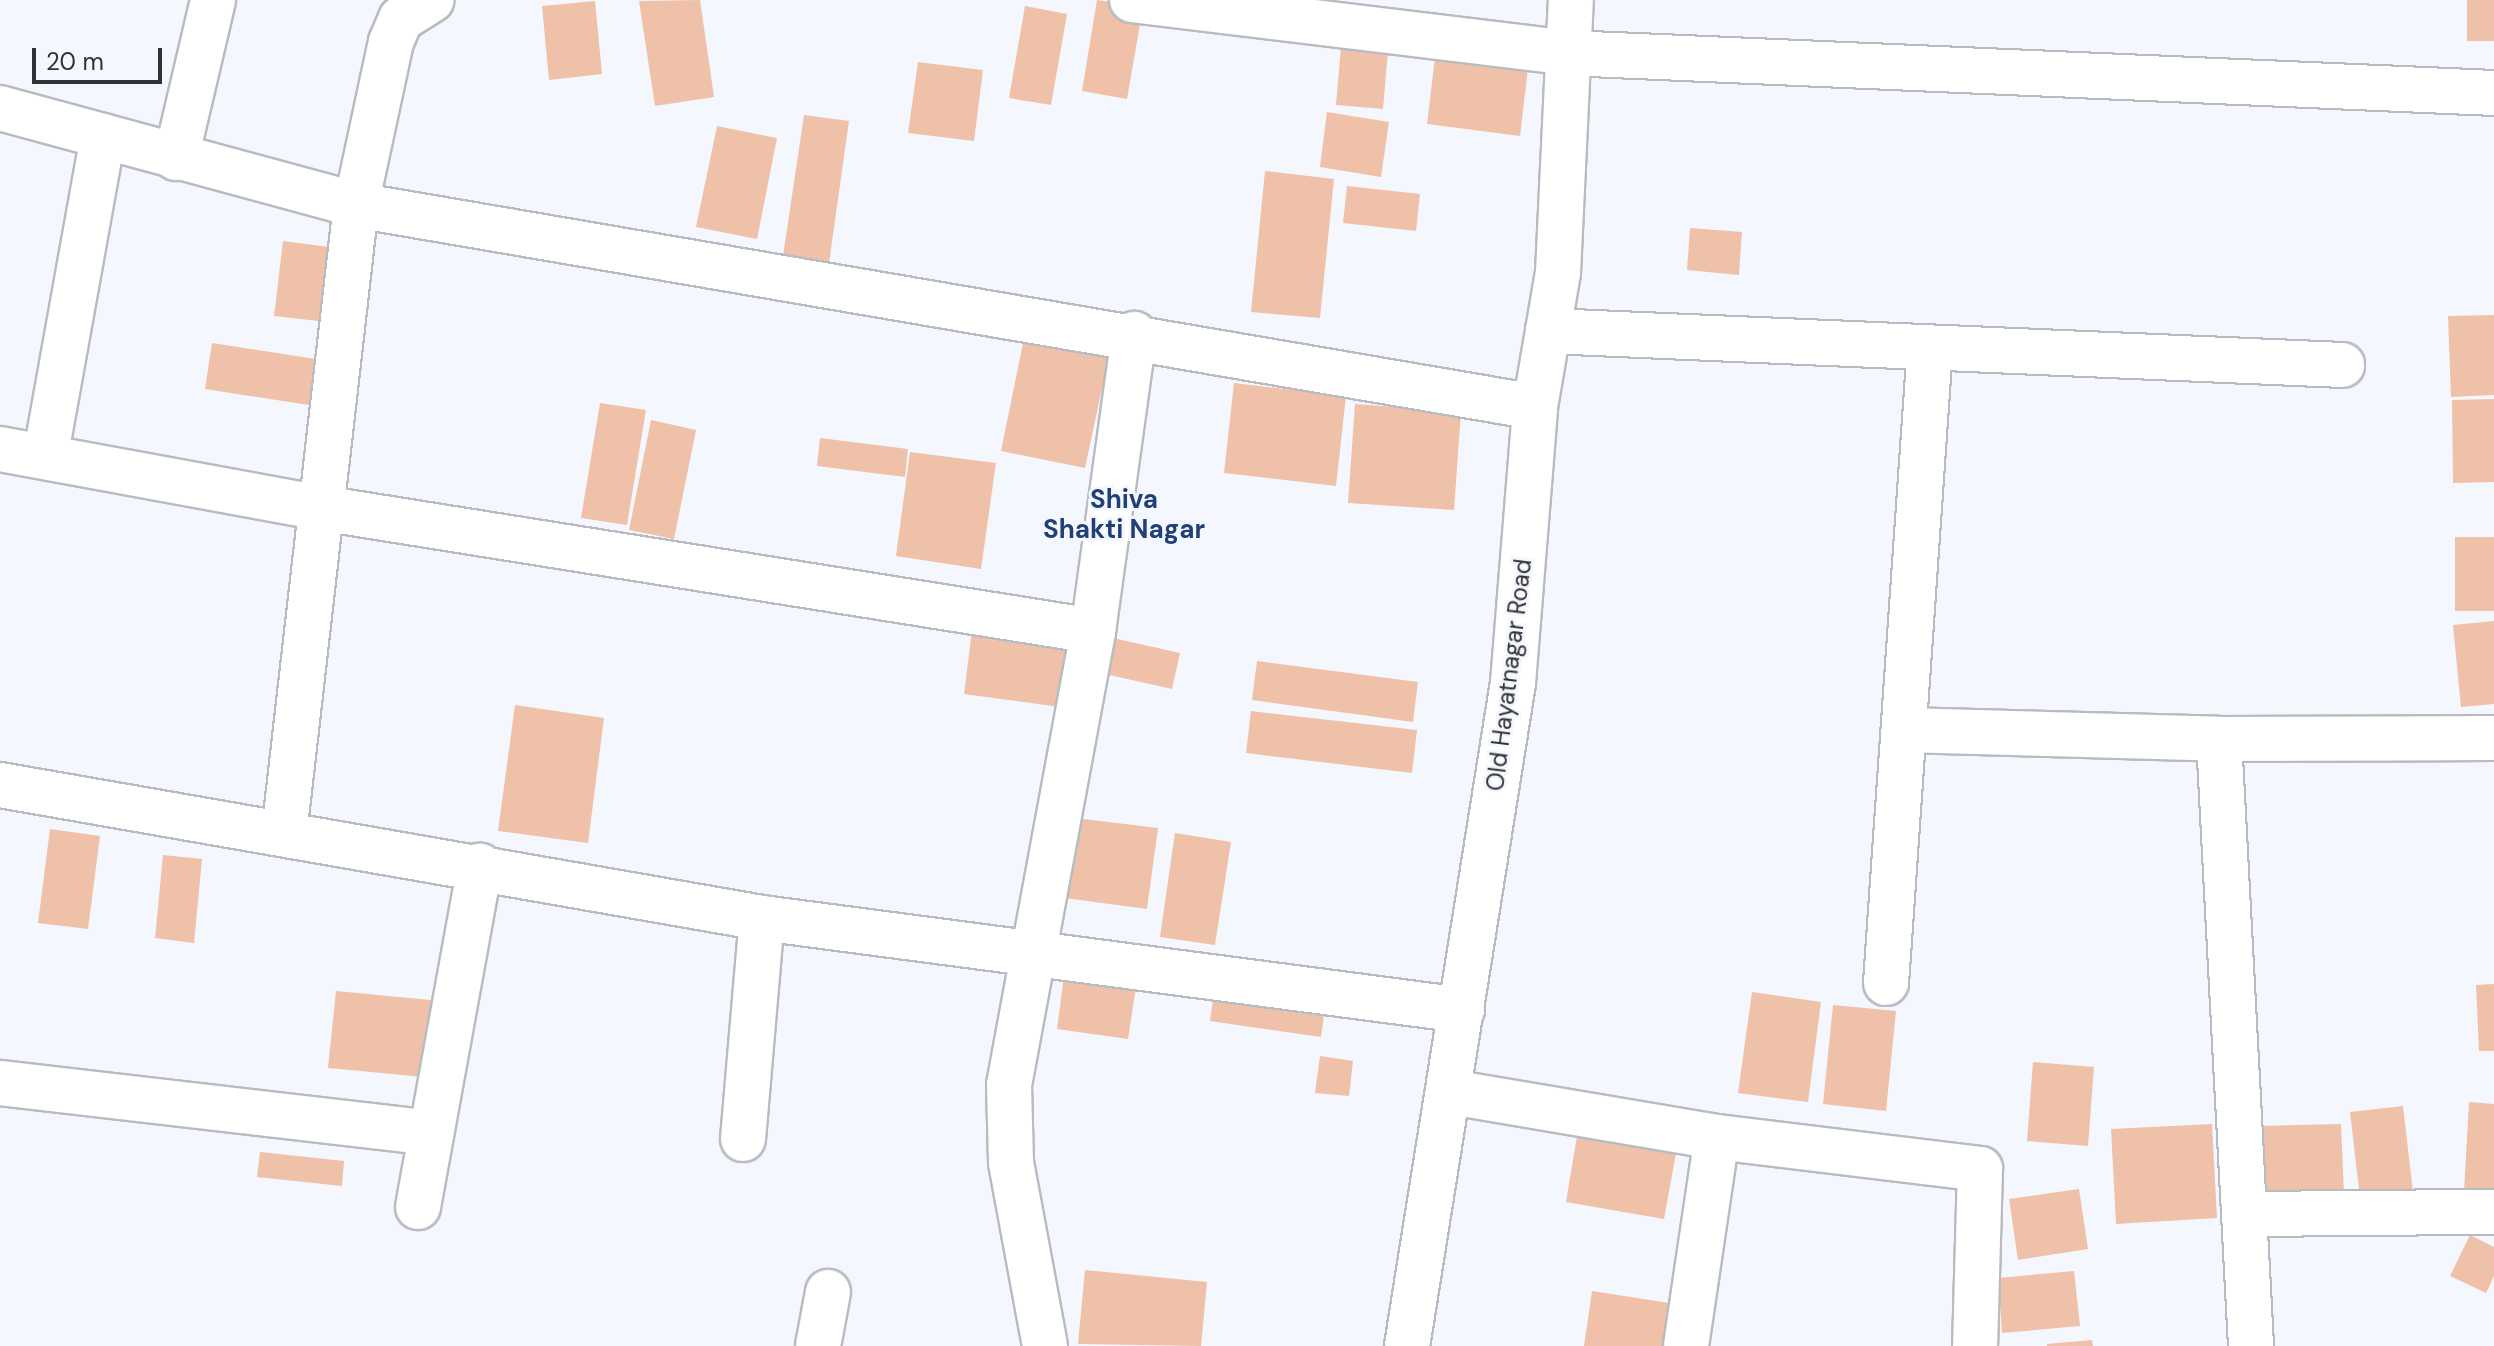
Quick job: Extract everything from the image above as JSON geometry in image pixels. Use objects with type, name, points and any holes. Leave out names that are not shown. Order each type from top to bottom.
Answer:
[{"type":"street","points":[[176,158],[213,0]]},
{"type":"street","points":[[284,834],[356,205],[391,42],[401,19],[431,0]]},
{"type":"street","points":[[1132,0],[1317,11],[1567,53],[2494,93]]},
{"type":"street","name":"Old Hayatnagar Road","points":[[1407,1346],[1451,1092],[1513,683],[1535,407],[1558,273],[1571,0]]},
{"type":"street","points":[[0,108],[356,205],[1134,334],[1535,407]]},
{"type":"street","points":[[46,453],[103,136]]},
{"type":"street","points":[[1548,331],[2342,365]]},
{"type":"street","points":[[1045,1346],[1011,1162],[1009,1085],[1093,631],[1134,334]]},
{"type":"street","points":[[1886,983],[1930,348]]},
{"type":"street","points":[[0,449],[46,453],[321,508],[1093,631]]},
{"type":"street","points":[[1904,730],[2219,739],[2494,738]]},
{"type":"street","points":[[2219,739],[2251,1346]]},
{"type":"street","points":[[0,785],[480,866],[762,918],[1462,1010]]},
{"type":"street","points":[[418,1207],[480,866]]},
{"type":"street","points":[[743,1139],[762,918]]},
{"type":"street","points":[[0,1083],[431,1133]]},
{"type":"street","points":[[1451,1092],[1717,1137],[1980,1169],[1975,1346]]},
{"type":"street","points":[[1686,1346],[1717,1137]]},
{"type":"street","points":[[2245,1214],[2494,1212]]},
{"type":"street","points":[[818,1346],[828,1292]]},
{"type":"building","points":[[700,0],[714,97],[655,106],[639,1]]},
{"type":"building","points":[[1097,0],[1143,7],[1127,99],[1082,91]]},
{"type":"building","points":[[2467,0],[2494,0],[2494,41],[2467,41]]},
{"type":"building","points":[[595,1],[602,74],[549,80],[542,6]]},
{"type":"building","points":[[1025,6],[1067,14],[1051,105],[1009,98]]},
{"type":"building","points":[[1342,35],[1389,39],[1383,109],[1336,105]]},
{"type":"building","points":[[1436,49],[1529,60],[1520,136],[1427,124]]},
{"type":"building","points":[[918,62],[983,70],[974,141],[908,133]]},
{"type":"building","points":[[1327,112],[1389,122],[1381,177],[1320,167]]},
{"type":"building","points":[[804,115],[849,121],[829,263],[783,256]]},
{"type":"building","points":[[717,126],[777,138],[757,239],[696,227]]},
{"type":"building","points":[[1265,171],[1334,179],[1320,318],[1251,312]]},
{"type":"building","points":[[1347,186],[1420,194],[1416,231],[1343,223]]},
{"type":"building","points":[[1690,228],[1742,232],[1739,275],[1687,270]]},
{"type":"building","points":[[283,241],[344,249],[336,323],[274,316]]},
{"type":"building","points":[[2494,315],[2494,395],[2451,397],[2448,316]]},
{"type":"building","points":[[1024,338],[1109,356],[1085,468],[1001,451]]},
{"type":"building","points":[[212,343],[335,362],[328,408],[205,389]]},
{"type":"building","points":[[1234,383],[1346,396],[1336,486],[1224,473]]},
{"type":"building","points":[[2494,399],[2494,482],[2453,483],[2452,400]]},
{"type":"building","points":[[600,403],[646,410],[627,525],[581,518]]},
{"type":"building","points":[[1355,404],[1461,412],[1454,510],[1348,503]]},
{"type":"building","points":[[651,420],[696,430],[674,539],[629,530]]},
{"type":"building","points":[[820,438],[908,449],[905,477],[817,466]]},
{"type":"building","points":[[910,452],[996,463],[981,569],[896,556]]},
{"type":"building","points":[[2455,537],[2494,537],[2494,611],[2455,611]]},
{"type":"building","points":[[2494,621],[2494,704],[2461,707],[2453,625]]},
{"type":"building","points":[[972,630],[1068,643],[1060,707],[964,694]]},
{"type":"building","points":[[1113,638],[1180,653],[1172,689],[1105,674]]},
{"type":"building","points":[[1257,661],[1418,682],[1413,722],[1252,700]]},
{"type":"building","points":[[515,705],[604,718],[588,843],[498,831]]},
{"type":"building","points":[[1251,711],[1417,730],[1412,773],[1246,753]]},
{"type":"building","points":[[1075,818],[1158,828],[1147,909],[1065,898]]},
{"type":"building","points":[[50,829],[100,836],[88,929],[38,923]]},
{"type":"building","points":[[1175,833],[1231,842],[1215,945],[1160,937]]},
{"type":"building","points":[[163,855],[202,859],[194,943],[155,938]]},
{"type":"building","points":[[1064,976],[1136,987],[1128,1039],[1057,1029]]},
{"type":"building","points":[[1215,984],[1326,1001],[1321,1037],[1210,1021]]},
{"type":"building","points":[[2494,984],[2494,1051],[2479,1051],[2476,985]]},
{"type":"building","points":[[336,991],[431,1000],[424,1077],[328,1068]]},
{"type":"building","points":[[1752,992],[1821,1002],[1808,1102],[1738,1093]]},
{"type":"building","points":[[1833,1005],[1896,1011],[1886,1111],[1823,1104]]},
{"type":"building","points":[[1320,1056],[1353,1061],[1349,1096],[1315,1093]]},
{"type":"building","points":[[2033,1062],[2094,1067],[2088,1146],[2027,1141]]},
{"type":"building","points":[[2469,1102],[2494,1104],[2494,1193],[2464,1191]]},
{"type":"building","points":[[2403,1106],[2413,1192],[2360,1198],[2350,1112]]},
{"type":"building","points":[[2212,1124],[2217,1218],[2116,1224],[2111,1129]]},
{"type":"building","points":[[2341,1124],[2344,1194],[2262,1197],[2260,1126]]},
{"type":"building","points":[[1578,1130],[1677,1148],[1664,1219],[1566,1202]]},
{"type":"building","points":[[260,1152],[344,1161],[342,1186],[257,1177]]},
{"type":"building","points":[[2079,1189],[2088,1249],[2018,1260],[2009,1199]]},
{"type":"building","points":[[2470,1235],[2494,1247],[2494,1276],[2486,1293],[2450,1276]]},
{"type":"building","points":[[1085,1270],[1207,1282],[1201,1346],[1078,1344]]},
{"type":"building","points":[[2074,1271],[2080,1326],[2002,1333],[1998,1278]]},
{"type":"building","points":[[1592,1291],[1669,1303],[1663,1346],[1584,1346]]},
{"type":"building","points":[[2092,1340],[2093,1346],[2047,1346],[2047,1344]]},
{"type":"district","name":"Shiva Shakti Nagar","points":[[1124,515]]}]
